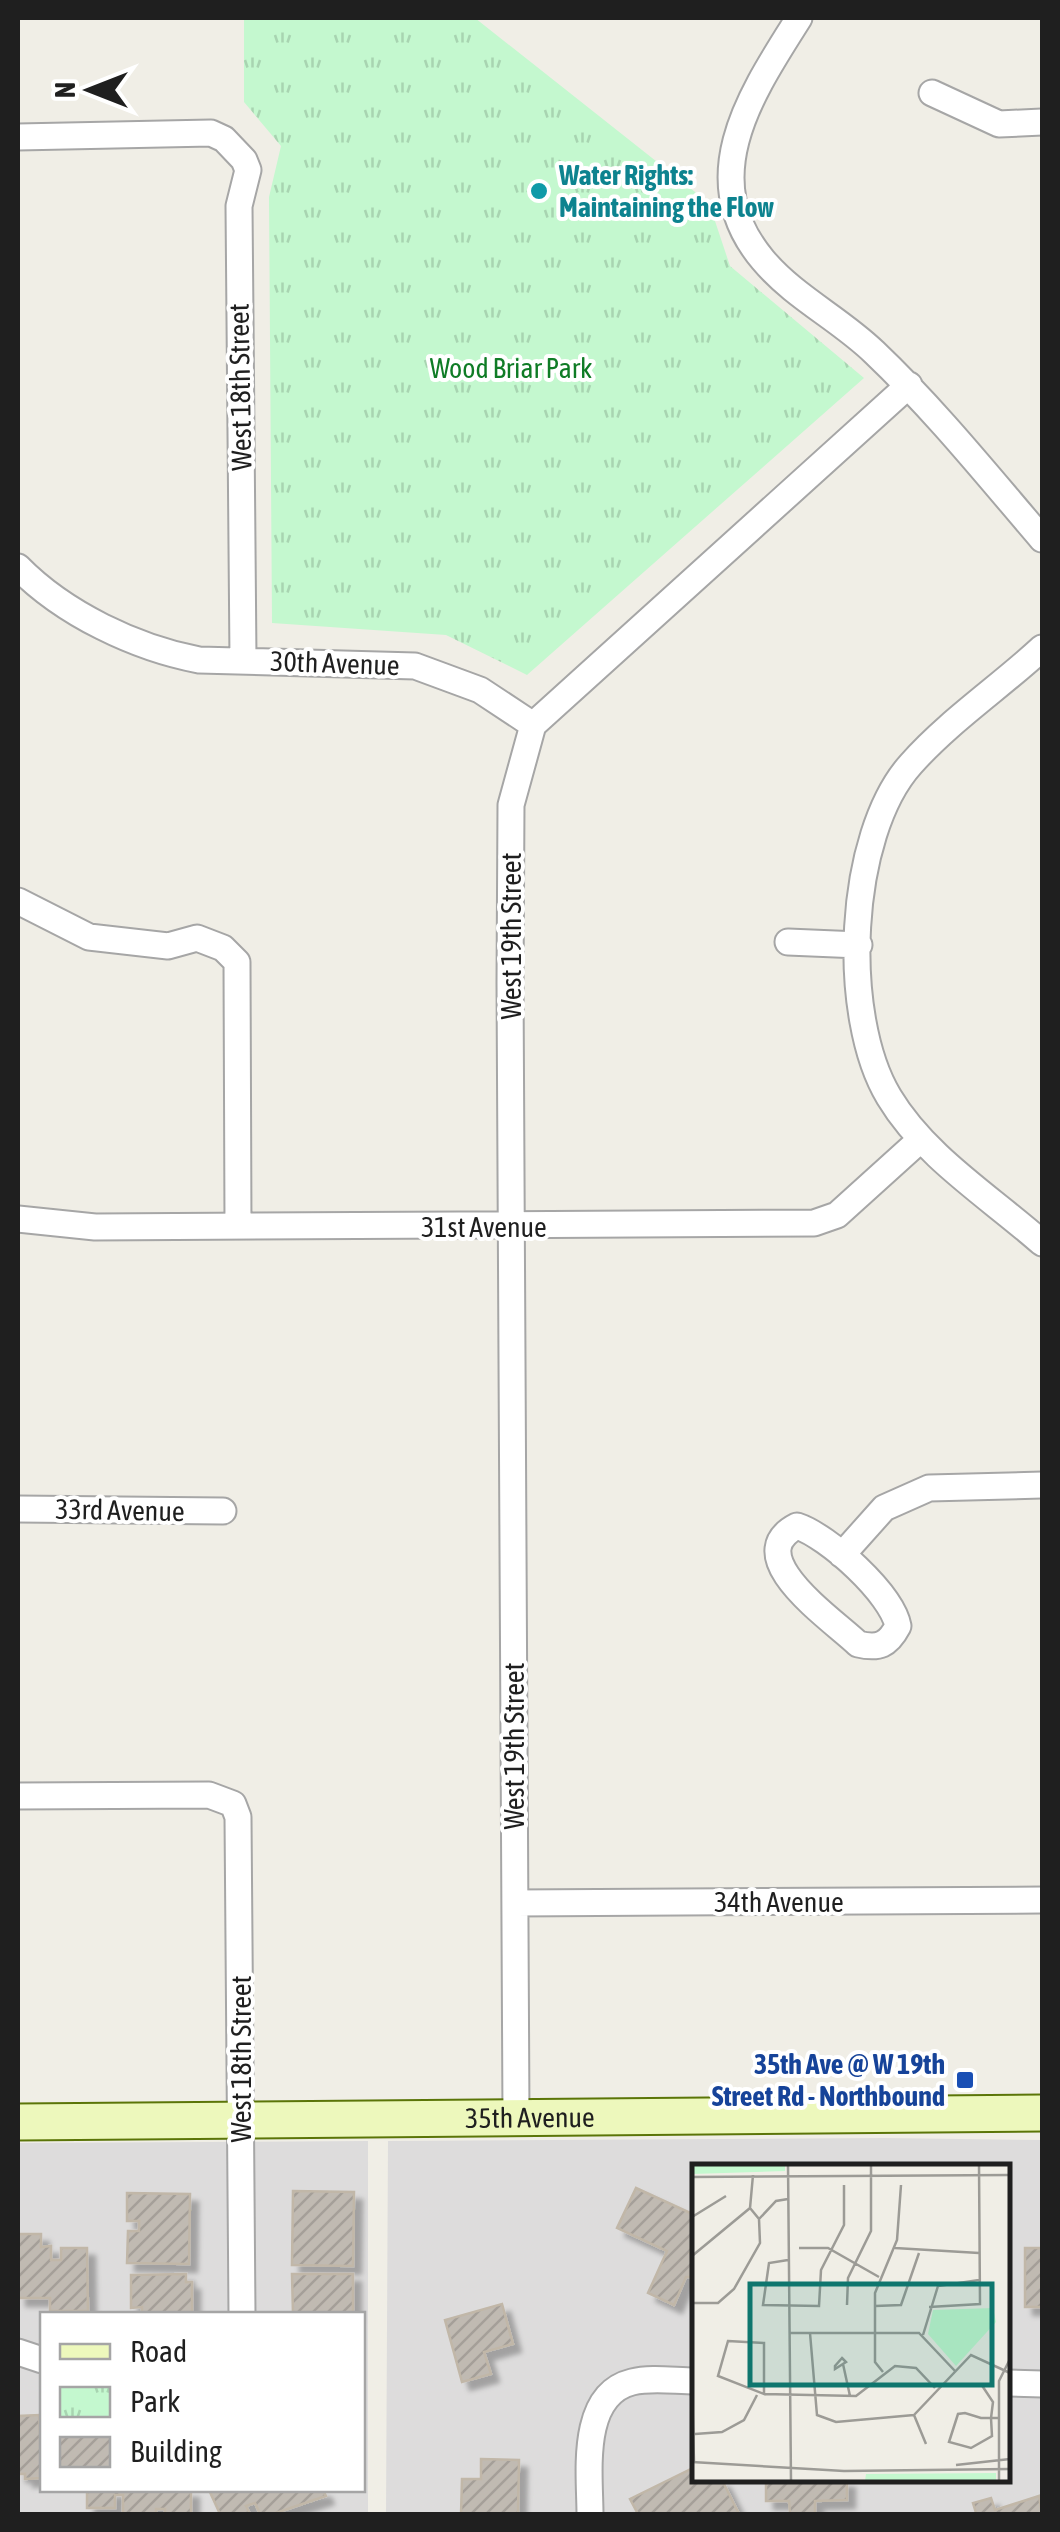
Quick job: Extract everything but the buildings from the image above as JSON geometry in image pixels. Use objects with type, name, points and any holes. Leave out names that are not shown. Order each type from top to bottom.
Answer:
[{"type":"main road","name":"35th Avenue","points":[[18,2122],[1042,2113]]},
{"type":"street","points":[[799,18],[740,120],[730,177],[742,223],[764,261],[803,297],[848,327],[909,385],[1042,540]]},
{"type":"street","points":[[932,93],[998,124],[1042,122]]},
{"type":"street","name":"West 18th Street","points":[[18,137],[211,133],[224,139],[248,170],[239,206],[243,660]]},
{"type":"street","points":[[532,725],[909,385]]},
{"type":"street","name":"30th Avenue","points":[[18,567],[41,588],[136,642],[200,660],[415,666],[480,690],[532,725]]},
{"type":"street","points":[[1042,648],[911,763],[885,800],[862,866],[859,945],[862,1017],[868,1048],[887,1095],[920,1140],[1042,1243]]},
{"type":"street","name":"West 19th Street","points":[[516,2116],[511,806],[532,725]]},
{"type":"street","points":[[18,901],[88,937],[168,946],[197,938],[223,948],[237,962],[238,1226]]},
{"type":"street","points":[[788,942],[859,945]]},
{"type":"street","name":"31st Avenue","points":[[18,1218],[95,1227],[814,1223],[837,1215],[920,1140]]},
{"type":"street","points":[[842,1554],[884,1508],[929,1488],[1042,1485]]},
{"type":"street","name":"33rd Avenue","points":[[18,1509],[223,1511]]},
{"type":"street","points":[[796,1526],[814,1531],[842,1554],[895,1611],[898,1626],[889,1642],[874,1648],[858,1644],[779,1569],[775,1548],[782,1534],[796,1526]]},
{"type":"street","name":"West 18th Street","points":[[18,1796],[209,1794],[232,1804],[241,1834],[242,2312]]},
{"type":"street","name":"34th Avenue","points":[[515,1904],[1042,1900]]},
{"type":"street","points":[[590,2514],[593,2422],[607,2400],[633,2381],[692,2380]]},
{"type":"street","points":[[1010,2383],[1042,2384]]},
{"type":"shaded area","points":[[1042,2140],[1042,2514],[386,2514],[388,2141]]},
{"type":"shaded area","points":[[368,2141],[368,2514],[18,2514],[18,2143]]},
{"type":"green space","name":"Wood Briar Park","points":[[244,18],[475,18],[709,203],[730,266],[864,378],[527,675],[446,635],[272,623],[269,197],[281,146],[244,102]]},
{"type":"place","name":"Water Rights: Maintaining the Flow","points":[[539,191]]},
{"type":"place","name":"35th Ave @ W 19th Street Rd - Northbound","points":[[965,2080]]}]
